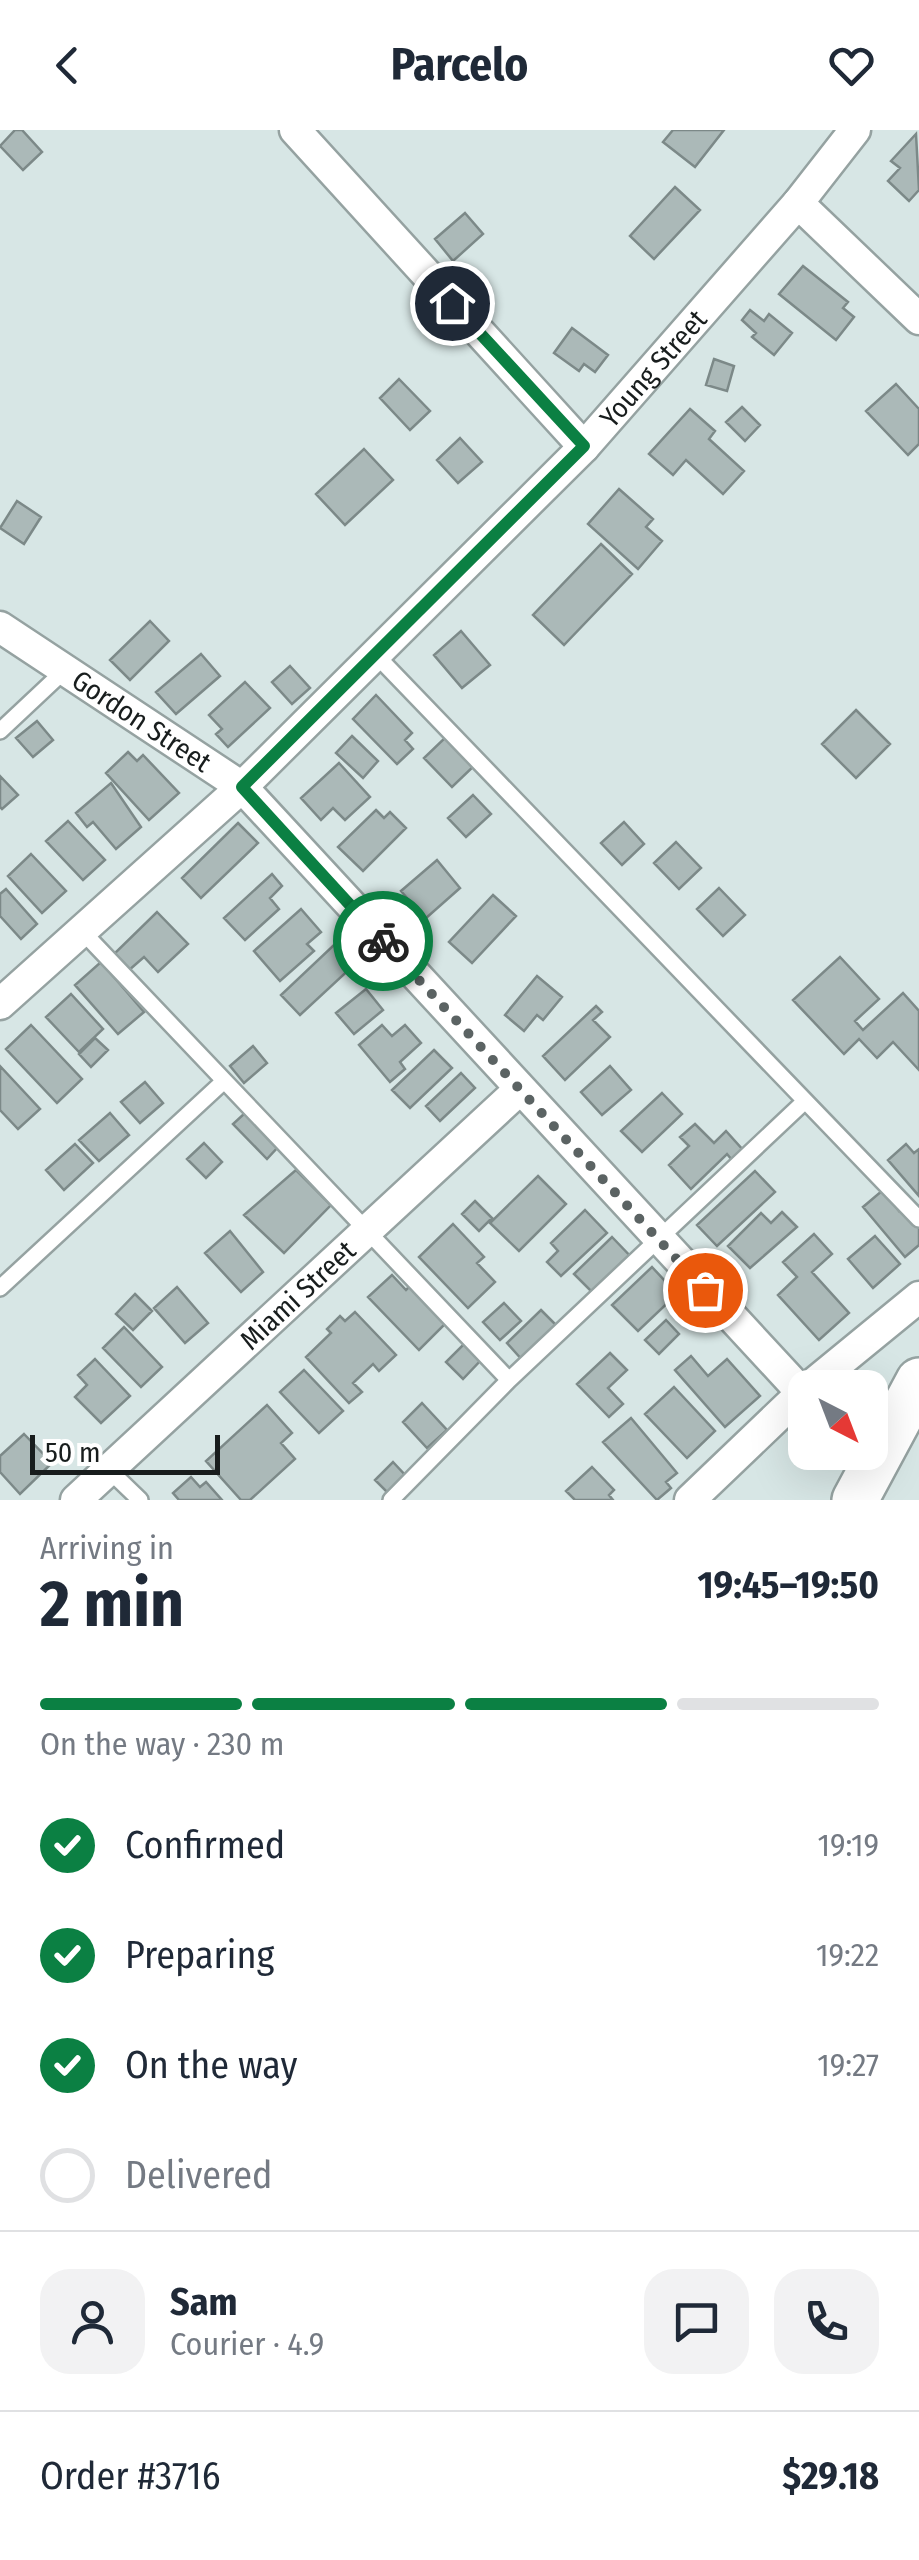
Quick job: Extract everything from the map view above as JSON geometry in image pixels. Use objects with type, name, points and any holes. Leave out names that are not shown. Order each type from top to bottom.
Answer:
[{"type":"main road","points":[[862,1482],[919,1381]]},
{"type":"street","points":[[295,130],[584,446]]},
{"type":"street","name":"Young Street","points":[[0,1004],[242,787],[584,446],[798,203],[855,130]]},
{"type":"street","points":[[798,203],[919,319]]},
{"type":"street","name":"Gordon Street","points":[[0,627],[242,787],[519,1090],[788,1374]]},
{"type":"street","name":"Miami Street","points":[[76,1500],[519,1090]]},
{"type":"street","points":[[832,1370],[919,1298]]},
{"type":"street","points":[[690,1500],[788,1408]]},
{"type":"lane","points":[[376,654],[919,1219]]},
{"type":"lane","points":[[0,731],[64,670]]},
{"type":"lane","points":[[80,930],[509,1380]]},
{"type":"lane","points":[[0,1288],[224,1081]]},
{"type":"lane","points":[[391,1500],[509,1380],[805,1101]]},
{"type":"lane","points":[[109,1470],[140,1500]]},
{"type":"building","points":[[15,130],[22,130],[42,152],[23,170],[0,146]]},
{"type":"building","points":[[673,130],[724,130],[695,167],[663,142]]},
{"type":"building","points":[[916,134],[919,190],[909,201],[888,181],[900,168],[891,161]]},
{"type":"building","points":[[675,187],[700,210],[654,259],[630,236]]},
{"type":"building","points":[[465,213],[483,234],[453,261],[435,239]]},
{"type":"building","points":[[803,266],[848,302],[843,308],[854,317],[836,340],[779,294]]},
{"type":"building","points":[[750,310],[764,321],[769,314],[792,333],[774,355],[752,337],[756,333],[742,320]]},
{"type":"building","points":[[572,328],[608,355],[595,372],[584,364],[579,371],[554,353]]},
{"type":"building","points":[[714,359],[734,366],[727,391],[706,385]]},
{"type":"building","points":[[399,379],[430,411],[410,430],[380,398]]},
{"type":"building","points":[[896,384],[919,409],[919,444],[908,455],[866,411]]},
{"type":"building","points":[[742,407],[760,425],[745,441],[726,422]]},
{"type":"building","points":[[690,409],[715,431],[709,439],[744,471],[723,494],[686,460],[673,475],[649,454]]},
{"type":"building","points":[[460,438],[482,462],[458,483],[437,460]]},
{"type":"building","points":[[364,449],[393,480],[345,525],[316,494]]},
{"type":"building","points":[[619,489],[653,519],[646,527],[662,541],[638,569],[588,524]]},
{"type":"building","points":[[17,501],[41,517],[24,544],[0,528]]},
{"type":"building","points":[[601,544],[632,574],[564,645],[533,615]]},
{"type":"building","points":[[150,621],[169,641],[130,680],[110,660]]},
{"type":"building","points":[[461,631],[490,665],[462,688],[434,655]]},
{"type":"building","points":[[201,654],[220,676],[176,714],[156,692]]},
{"type":"building","points":[[290,666],[310,688],[292,704],[272,682]]},
{"type":"building","points":[[245,682],[270,708],[228,747],[216,734],[222,729],[209,715]]},
{"type":"building","points":[[376,695],[412,733],[405,740],[413,749],[397,764],[353,719]]},
{"type":"building","points":[[856,710],[890,744],[856,778],[822,744]]},
{"type":"building","points":[[37,721],[53,740],[33,757],[16,738]]},
{"type":"building","points":[[448,735],[476,764],[452,787],[424,758]]},
{"type":"building","points":[[352,736],[378,761],[363,778],[336,753]]},
{"type":"building","points":[[128,752],[137,761],[143,755],[179,793],[149,820],[106,773]]},
{"type":"building","points":[[339,763],[370,797],[345,820],[333,808],[321,820],[301,798]]},
{"type":"building","points":[[0,776],[18,795],[2,809],[0,807]]},
{"type":"building","points":[[111,783],[141,827],[116,849],[93,822],[87,827],[76,813]]},
{"type":"building","points":[[473,795],[491,814],[466,837],[448,818]]},
{"type":"building","points":[[376,810],[384,818],[390,812],[406,828],[363,871],[338,847]]},
{"type":"building","points":[[68,821],[105,860],[83,880],[46,841]]},
{"type":"building","points":[[624,822],[644,844],[622,865],[601,843]]},
{"type":"building","points":[[238,823],[258,843],[201,898],[182,878]]},
{"type":"building","points":[[676,842],[701,868],[679,889],[654,863]]},
{"type":"building","points":[[31,854],[66,891],[42,913],[8,876]]},
{"type":"building","points":[[437,860],[460,888],[425,919],[401,891]]},
{"type":"building","points":[[272,874],[282,886],[270,898],[279,909],[245,940],[224,918]]},
{"type":"building","points":[[719,888],[745,915],[723,936],[697,909]]},
{"type":"building","points":[[6,889],[37,924],[21,939],[0,916],[0,894]]},
{"type":"building","points":[[493,895],[516,916],[472,963],[449,942]]},
{"type":"building","points":[[301,909],[321,932],[307,944],[314,951],[280,981],[254,951]]},
{"type":"building","points":[[157,912],[188,944],[158,972],[144,957],[128,971],[113,955]]},
{"type":"building","points":[[335,944],[354,965],[300,1015],[281,995]]},
{"type":"building","points":[[840,957],[879,999],[855,1021],[863,1030],[903,993],[919,1011],[919,1070],[893,1042],[877,1058],[859,1039],[844,1054],[793,1000]]},
{"type":"building","points":[[101,962],[144,1012],[118,1034],[75,985]]},
{"type":"building","points":[[537,976],[562,997],[543,1020],[537,1015],[524,1031],[505,1015]]},
{"type":"building","points":[[366,989],[383,1010],[354,1034],[336,1013]]},
{"type":"building","points":[[71,994],[103,1029],[79,1052],[46,1017]]},
{"type":"building","points":[[596,1006],[602,1012],[593,1020],[610,1037],[565,1080],[543,1056]]},
{"type":"building","points":[[31,1025],[82,1079],[57,1103],[6,1049]]},
{"type":"building","points":[[382,1025],[392,1036],[405,1025],[421,1043],[400,1062],[405,1069],[390,1082],[359,1045]]},
{"type":"building","points":[[95,1038],[108,1050],[91,1067],[79,1054]]},
{"type":"building","points":[[253,1046],[267,1063],[244,1083],[230,1066]]},
{"type":"building","points":[[434,1050],[452,1068],[410,1108],[392,1090]]},
{"type":"building","points":[[0,1066],[40,1109],[18,1129],[0,1110]]},
{"type":"building","points":[[610,1066],[631,1090],[602,1115],[581,1092]]},
{"type":"building","points":[[461,1073],[475,1088],[440,1121],[426,1106]]},
{"type":"building","points":[[145,1082],[163,1103],[140,1123],[121,1102]]},
{"type":"building","points":[[662,1093],[682,1114],[642,1152],[621,1131]]},
{"type":"building","points":[[110,1113],[129,1135],[99,1161],[79,1140]]},
{"type":"building","points":[[245,1113],[278,1147],[267,1159],[233,1124]]},
{"type":"building","points":[[695,1124],[714,1143],[726,1131],[743,1150],[732,1160],[727,1154],[691,1189],[669,1165],[689,1146],[680,1137]]},
{"type":"building","points":[[204,1143],[222,1162],[206,1178],[187,1159]]},
{"type":"building","points":[[75,1144],[93,1163],[64,1190],[46,1170]]},
{"type":"building","points":[[906,1144],[914,1153],[919,1149],[919,1196],[888,1160]]},
{"type":"building","points":[[296,1170],[331,1205],[284,1253],[244,1215]]},
{"type":"building","points":[[755,1171],[775,1192],[717,1246],[697,1225]]},
{"type":"building","points":[[538,1176],[566,1204],[519,1251],[490,1223]]},
{"type":"building","points":[[883,1190],[899,1211],[907,1204],[919,1218],[919,1245],[905,1257],[863,1207]]},
{"type":"building","points":[[475,1201],[492,1218],[479,1231],[462,1214]]},
{"type":"building","points":[[585,1210],[607,1233],[561,1276],[547,1262],[558,1251],[551,1243]]},
{"type":"building","points":[[782,1212],[797,1227],[750,1268],[728,1246],[761,1213],[771,1223]]},
{"type":"building","points":[[453,1224],[484,1257],[477,1263],[495,1282],[468,1308],[419,1257]]},
{"type":"building","points":[[230,1231],[263,1272],[241,1292],[205,1253]]},
{"type":"building","points":[[814,1234],[832,1254],[812,1272],[849,1313],[819,1340],[778,1295],[797,1277],[783,1262]]},
{"type":"building","points":[[875,1236],[900,1264],[873,1288],[848,1259]]},
{"type":"building","points":[[612,1237],[634,1260],[596,1296],[574,1274]]},
{"type":"building","points":[[652,1267],[677,1294],[638,1331],[612,1305]]},
{"type":"building","points":[[392,1275],[406,1290],[412,1284],[448,1321],[419,1350],[368,1297]]},
{"type":"building","points":[[177,1287],[208,1323],[185,1343],[154,1308]]},
{"type":"building","points":[[135,1294],[152,1311],[133,1330],[116,1314]]},
{"type":"building","points":[[504,1303],[521,1321],[500,1340],[483,1322]]},
{"type":"building","points":[[541,1310],[559,1328],[524,1362],[507,1343]]},
{"type":"building","points":[[355,1312],[396,1355],[379,1371],[373,1364],[353,1383],[362,1392],[349,1403],[306,1357],[331,1333],[327,1329],[340,1316],[345,1321]]},
{"type":"building","points":[[666,1320],[679,1334],[659,1354],[645,1340]]},
{"type":"building","points":[[124,1327],[162,1367],[141,1387],[103,1348]]},
{"type":"building","points":[[466,1342],[482,1359],[463,1379],[446,1362]]},
{"type":"building","points":[[610,1353],[627,1370],[608,1388],[623,1404],[609,1417],[577,1384]]},
{"type":"building","points":[[691,1356],[708,1376],[727,1359],[760,1396],[725,1427],[675,1370]]},
{"type":"building","points":[[95,1359],[130,1396],[101,1423],[75,1397],[87,1385],[78,1375]]},
{"type":"building","points":[[304,1370],[343,1411],[319,1433],[280,1392]]},
{"type":"building","points":[[674,1387],[715,1431],[687,1458],[645,1414]]},
{"type":"building","points":[[422,1403],[447,1430],[427,1448],[403,1422]]},
{"type":"building","points":[[267,1405],[292,1433],[281,1443],[295,1459],[250,1500],[241,1500],[206,1461]]},
{"type":"building","points":[[631,1418],[677,1473],[666,1482],[671,1488],[657,1500],[603,1442]]},
{"type":"building","points":[[24,1434],[52,1463],[20,1494],[0,1472],[0,1456]]},
{"type":"building","points":[[393,1462],[406,1476],[388,1493],[375,1480]]},
{"type":"building","points":[[592,1467],[614,1490],[609,1495],[613,1500],[575,1500],[566,1491]]},
{"type":"building","points":[[191,1477],[200,1487],[206,1482],[222,1500],[179,1500],[173,1493]]},
{"type":"way so far","points":[[383,941],[705,1290]]},
{"type":"route","points":[[383,941],[242,787],[584,446],[452,303]]}]
